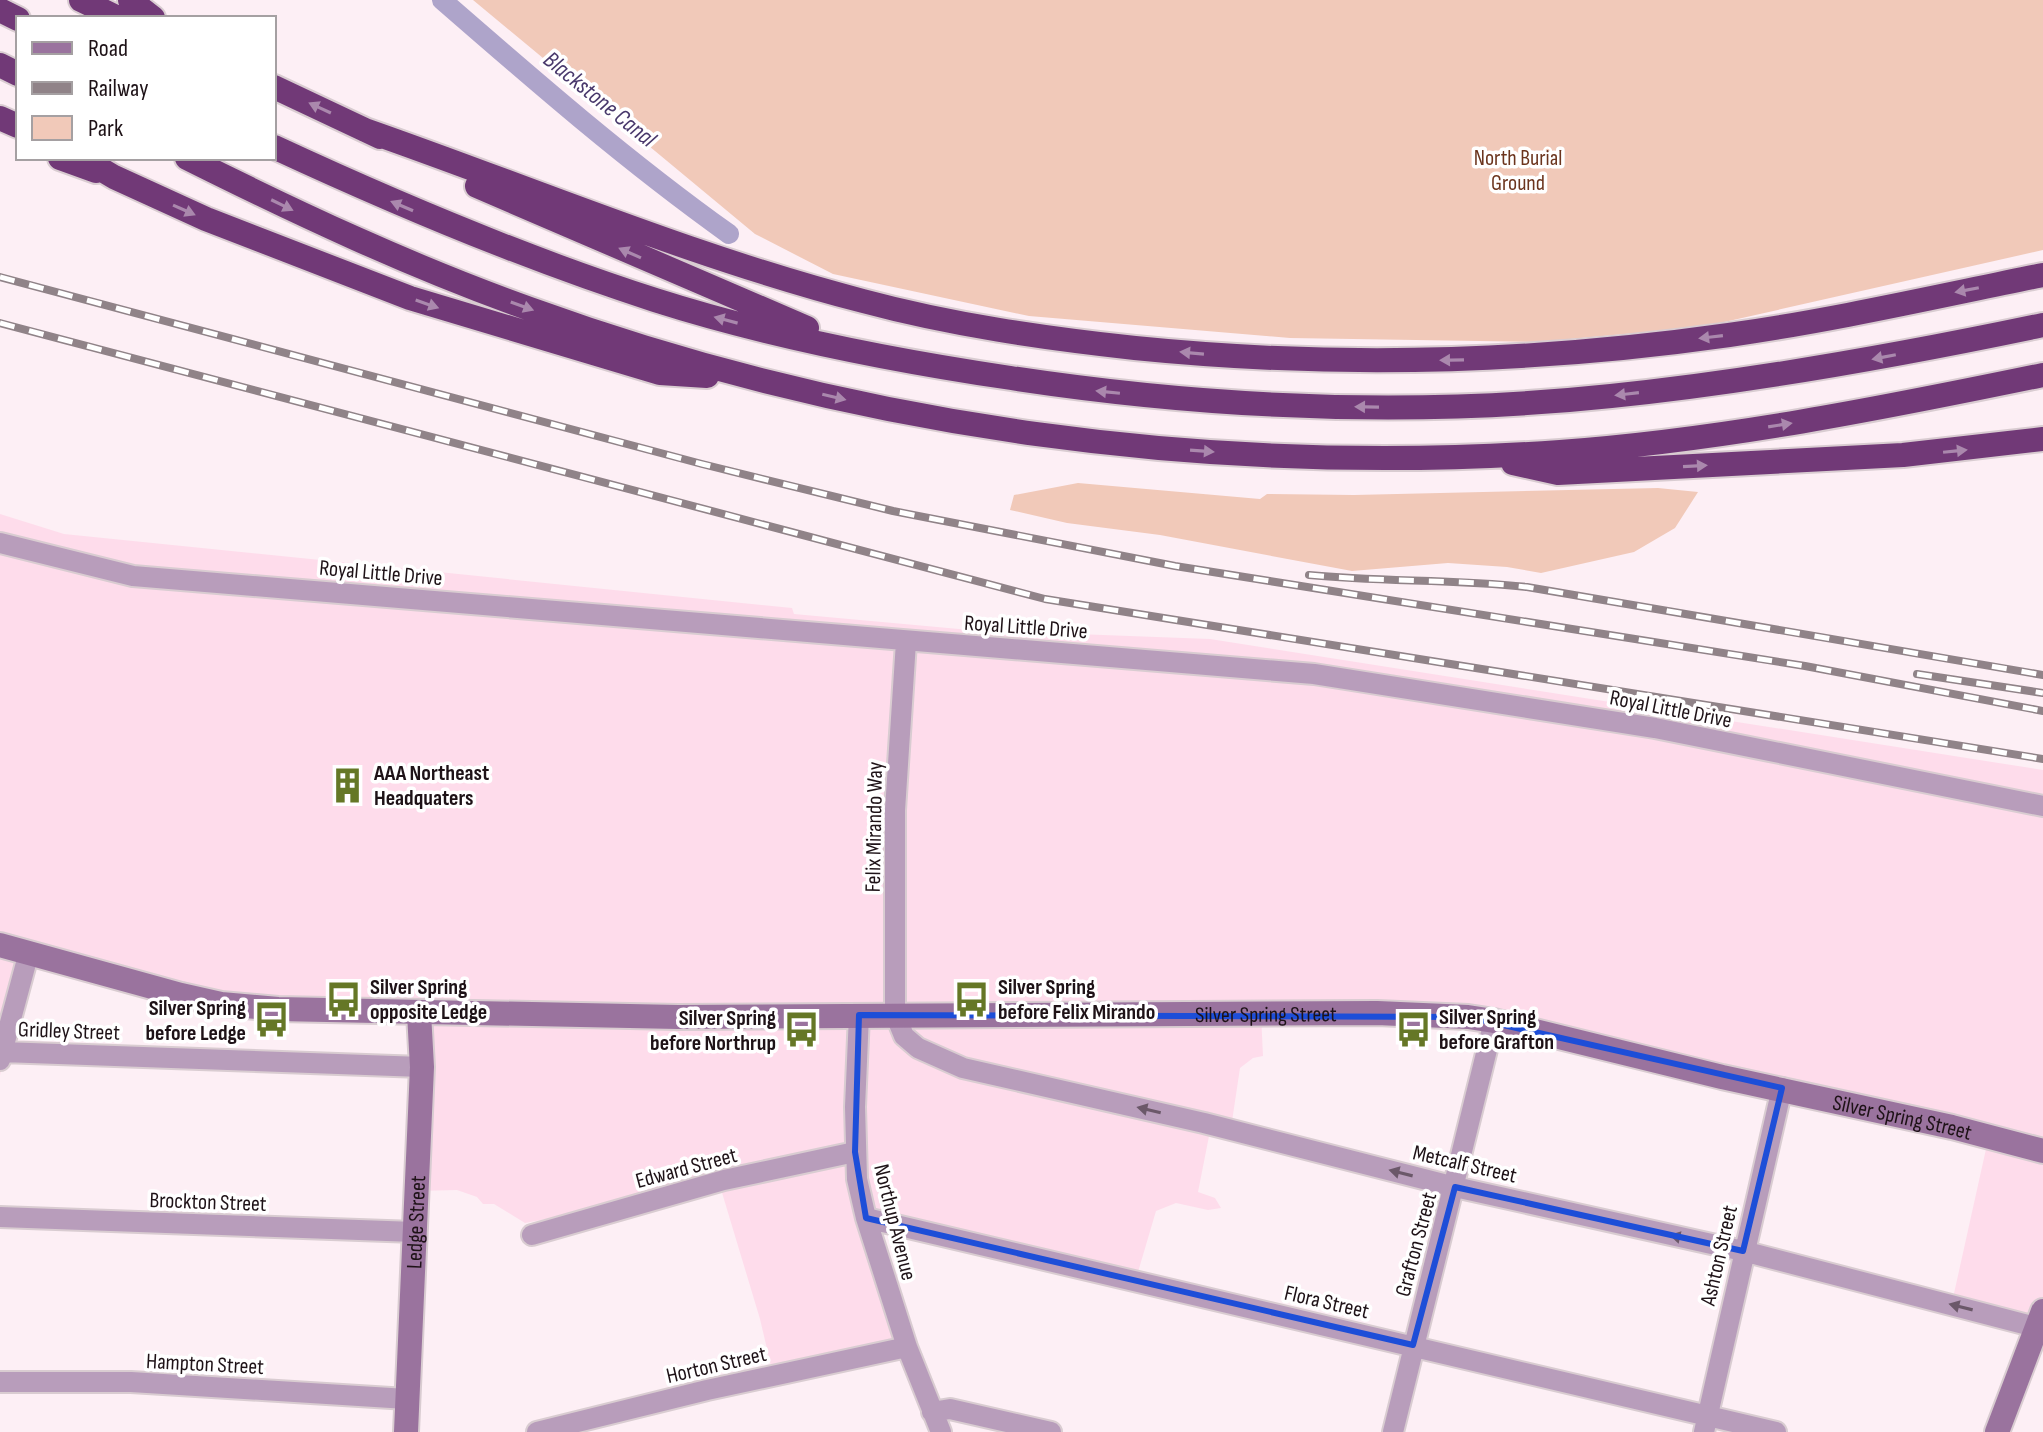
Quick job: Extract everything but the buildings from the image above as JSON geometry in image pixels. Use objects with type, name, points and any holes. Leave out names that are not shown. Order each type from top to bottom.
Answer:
[{"type":"highway","points":[[81,0],[114,16]]},
{"type":"highway","points":[[130,0],[150,16]]},
{"type":"highway","points":[[276,88],[470,183],[728,296],[884,358]]},
{"type":"highway","points":[[365,130],[636,231],[754,270],[866,302],[996,329],[1160,350],[1349,361],[1545,355],[1756,331],[2043,275]]},
{"type":"highway","points":[[276,148],[400,206],[589,278],[742,324],[884,358],[1072,388],[1196,401],[1402,407],[1608,397],[1821,369],[2043,325]]},
{"type":"highway","points":[[66,160],[114,177],[273,247],[469,317],[660,373],[758,379]]},
{"type":"highway","points":[[85,160],[114,177]]},
{"type":"highway","points":[[191,160],[344,234],[468,286],[595,331],[758,379],[922,416],[1111,444],[1303,457],[1479,456],[1595,449],[1717,435],[1872,410],[2043,375]]},
{"type":"highway","points":[[1479,456],[1558,473],[1903,455],[2043,439]]},
{"type":"main road","name":"Silver Spring Street","points":[[0,945],[181,995],[221,1004],[278,1009],[678,1017],[1377,1013],[1468,1017],[2043,1151]]},
{"type":"main road","name":"Ledge Street","points":[[406,1432],[422,1067],[419,1013]]},
{"type":"main road","points":[[1997,1432],[2041,1322]]},
{"type":"street","name":"Royal Little Drive","points":[[0,543],[133,576],[1314,674],[1641,726],[2043,806]]},
{"type":"street","name":"Felix Mirando Way","points":[[895,1014],[895,810],[906,642]]},
{"type":"street","points":[[1,1056],[29,952]]},
{"type":"street","name":"Metcalf Street","points":[[895,1014],[904,1036],[918,1048],[963,1068],[1204,1123],[1455,1187],[2041,1322]]},
{"type":"street","name":"Northup Avenue","points":[[859,1015],[857,1179],[866,1218],[907,1347],[941,1432]]},
{"type":"street","name":"Grafton Street","points":[[1393,1432],[1494,1021]]},
{"type":"street","name":"Gridley Street","points":[[1,1056],[422,1067]]},
{"type":"street","name":"Ashton Street","points":[[1706,1424],[1782,1088]]},
{"type":"street","name":"Edward Street","points":[[532,1235],[724,1180],[855,1152]]},
{"type":"street","name":"Brockton Street","points":[[0,1217],[415,1232]]},
{"type":"street","name":"Flora Street","points":[[866,1218],[1413,1345],[1706,1424],[1776,1432]]},
{"type":"street","name":"Horton Street","points":[[537,1432],[707,1390],[907,1347]]},
{"type":"street","name":"Hampton Street","points":[[0,1382],[131,1382],[407,1399]]},
{"type":"street","points":[[932,1412],[950,1409],[1051,1432]]},
{"type":"highlighted area","points":[[859,1015],[1468,1017],[1782,1088],[1743,1251],[1455,1187],[1413,1345],[866,1218],[855,1152]]},
{"type":"shaded area","points":[[0,514],[64,534],[792,608],[794,614],[970,630],[1210,639],[2043,770],[2043,1320],[1953,1298],[1988,1140],[1506,1023],[1261,1014],[1263,1056],[1253,1058],[1240,1068],[1231,1128],[1211,1126],[1198,1192],[1215,1198],[1221,1208],[1208,1210],[1176,1203],[1156,1211],[1138,1272],[882,1214],[884,1247],[905,1340],[771,1366],[720,1186],[525,1223],[494,1204],[483,1204],[477,1197],[457,1190],[416,1191],[422,1022],[275,1010],[31,952],[0,1075]]},
{"type":"green space","name":"North Burial Ground","points":[[473,0],[2043,0],[2043,250],[1702,327],[1537,342],[1290,338],[1029,316],[833,274],[755,234]]},
{"type":"green space","points":[[1078,483],[1260,499],[1267,494],[1658,488],[1698,492],[1675,528],[1634,552],[1541,573],[1448,563],[1352,571],[1160,535],[1067,523],[1010,510],[1014,495]]},
{"type":"waterway","name":"Blackstone Canal","points":[[442,0],[618,150],[729,234]]},
{"type":"railway","points":[[0,277],[702,464],[893,511],[1175,566],[1805,666],[2043,711]]},
{"type":"railway","points":[[0,323],[1045,599],[2043,759]]},
{"type":"railway","points":[[1309,575],[1527,587],[2043,675]]},
{"type":"railway","points":[[1917,674],[2043,693]]},
{"type":"place","name":"AAA Northeast Headquaters","points":[[348,785]]},
{"type":"place","name":"Silver Spring opposite Ledge","points":[[344,999]]},
{"type":"place","name":"Silver Spring before Felix Mirando","points":[[972,999]]},
{"type":"place","name":"Silver Spring before Ledge","points":[[272,1020]]},
{"type":"place","name":"Silver Spring before Grafton","points":[[1413,1029]]},
{"type":"place","name":"Silver Spring before Northrup","points":[[802,1030]]}]
